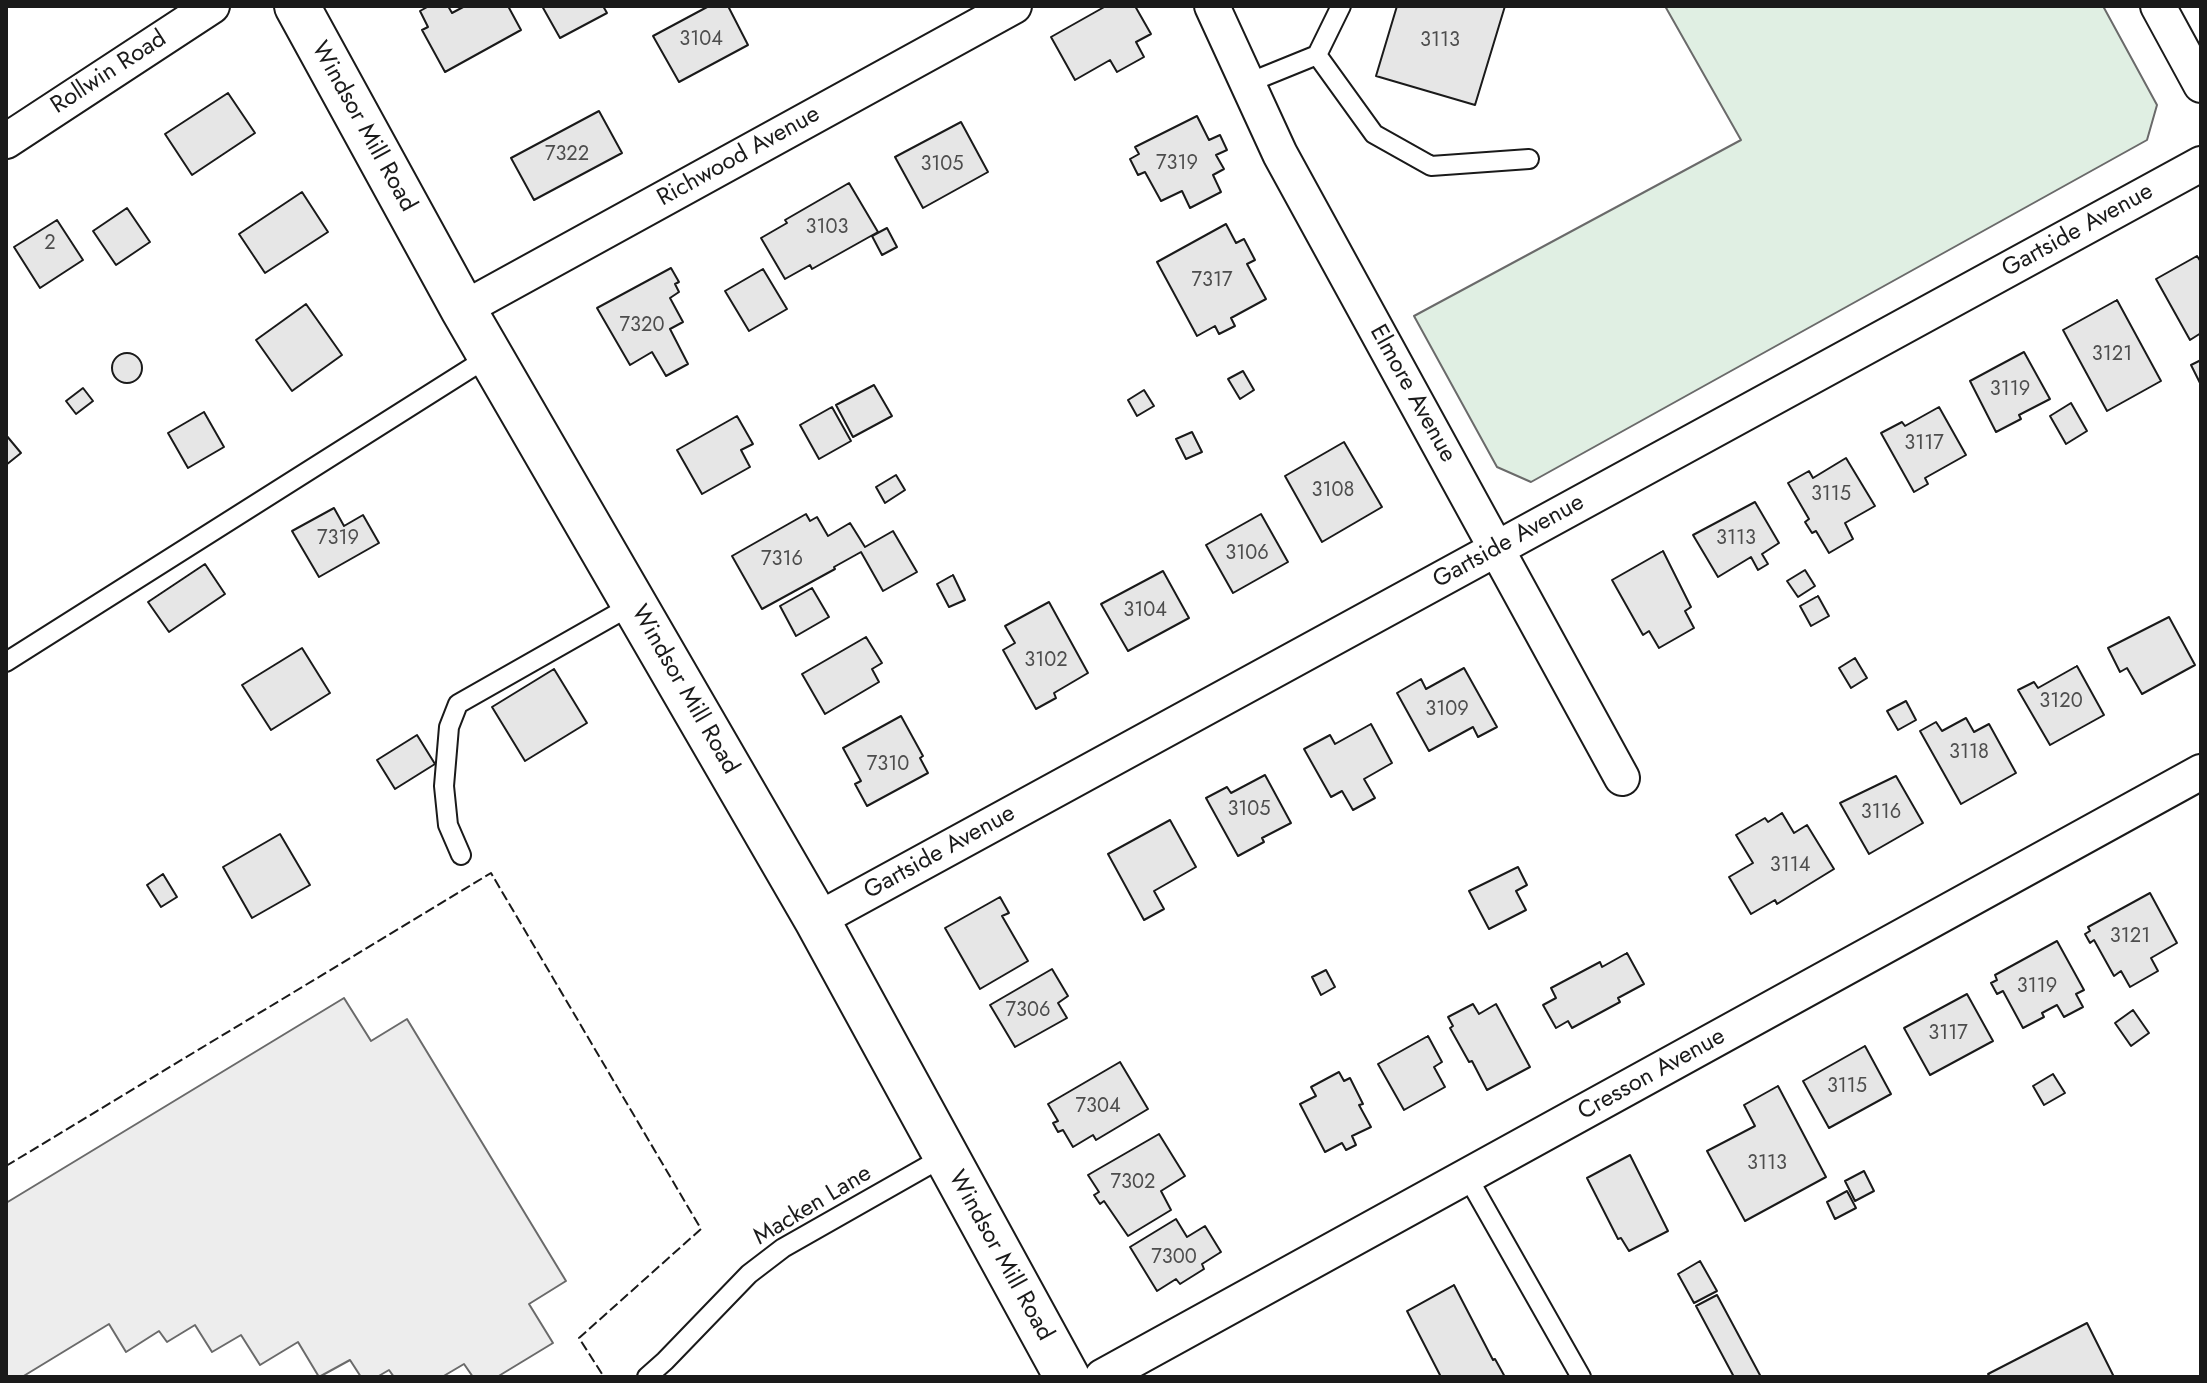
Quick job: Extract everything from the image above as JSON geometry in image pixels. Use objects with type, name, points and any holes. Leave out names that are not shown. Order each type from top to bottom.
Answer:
[{"type":"main road","name":"Windsor Mill Road","points":[[297,6],[463,309],[817,920],[1067,1377]]},
{"type":"street","name":"Rollwin Road","points":[[6,141],[212,6]]},
{"type":"street","name":"Richwood Avenue","points":[[463,309],[1014,6]]},
{"type":"street","name":"Elmore Avenue","points":[[1212,6],[1280,154],[1622,778]]},
{"type":"street","points":[[2158,6],[2201,85]]},
{"type":"street","name":"Gartside Avenue","points":[[817,920],[2201,164]]},
{"type":"street","name":"Cresson Avenue","points":[[1102,1377],[2201,772]]},
{"type":"lane","points":[[1248,83],[1317,55],[1341,6]]},
{"type":"lane","points":[[1317,55],[1374,134],[1431,166],[1529,159]]},
{"type":"lane","points":[[6,662],[490,356]]},
{"type":"lane","points":[[461,855],[448,825],[444,786],[449,727],[458,704],[634,604]]},
{"type":"lane","name":"Macken Lane","points":[[647,1377],[749,1274],[783,1248],[945,1156]]},
{"type":"lane","points":[[1467,1176],[1581,1377]]},
{"type":"green space","points":[[1665,6],[2103,6],[2157,105],[2147,140],[1531,482],[1497,467],[1414,316],[1741,140]]},
{"type":"shaded area","points":[[344,998],[371,1041],[407,1019],[566,1281],[529,1304],[553,1343],[497,1377],[473,1377],[464,1364],[442,1377],[394,1377],[389,1370],[377,1377],[361,1377],[350,1360],[319,1377],[298,1342],[260,1365],[241,1335],[212,1352],[195,1325],[167,1342],[159,1331],[126,1352],[109,1324],[22,1377],[6,1377],[6,1203]]},
{"type":"building","points":[[429,6],[448,6],[452,13],[465,6],[508,6],[521,30],[445,72],[422,30],[428,27],[420,11]]},
{"type":"building","points":[[542,6],[603,6],[607,13],[560,38]]},
{"type":"building","points":[[709,6],[728,6],[748,45],[679,82],[653,36]]},
{"type":"building","points":[[1106,6],[1135,6],[1151,34],[1136,42],[1144,57],[1117,72],[1110,60],[1075,80],[1051,37]]},
{"type":"building","points":[[1397,6],[1505,6],[1475,105],[1376,76]]},
{"type":"building","points":[[228,93],[255,133],[192,175],[165,134]]},
{"type":"building","points":[[599,111],[622,153],[534,200],[511,158]]},
{"type":"building","points":[[1197,116],[1209,140],[1220,135],[1227,150],[1216,155],[1224,169],[1213,175],[1221,192],[1190,208],[1182,191],[1161,201],[1145,172],[1138,175],[1130,159],[1139,154],[1135,147]]},
{"type":"building","points":[[961,122],[988,172],[923,208],[895,157]]},
{"type":"building","points":[[849,183],[878,232],[812,269],[810,265],[785,279],[761,238],[787,223],[785,220]]},
{"type":"building","points":[[302,192],[328,232],[265,273],[239,234]]},
{"type":"building","points":[[127,208],[150,242],[116,265],[93,231]]},
{"type":"building","points":[[57,220],[83,260],[40,288],[14,247]]},
{"type":"building","points":[[1226,224],[1236,243],[1244,239],[1255,260],[1247,264],[1266,299],[1231,318],[1235,326],[1219,334],[1215,326],[1197,336],[1157,262]]},
{"type":"building","points":[[887,228],[897,247],[882,255],[872,236]]},
{"type":"building","points":[[2197,256],[2201,262],[2201,333],[2190,340],[2156,279]]},
{"type":"building","points":[[671,268],[679,282],[675,284],[679,292],[670,298],[683,322],[670,329],[688,364],[666,376],[652,352],[630,365],[597,308]]},
{"type":"building","points":[[763,269],[787,309],[749,331],[725,291]]},
{"type":"building","points":[[2117,300],[2161,381],[2107,411],[2063,330]]},
{"type":"building","points":[[306,304],[342,355],[292,391],[256,340]]},
{"type":"building","points":[[2024,352],[2050,399],[2019,415],[2021,419],[1996,432],[1970,381]]},
{"type":"building","points":[[127,353],[133,354],[141,362],[141,374],[133,382],[127,383],[121,382],[113,374],[112,368],[113,362],[121,354]]},
{"type":"building","points":[[2201,360],[2201,383],[2200,383],[2191,365]]},
{"type":"building","points":[[1243,371],[1254,390],[1240,399],[1228,379]]},
{"type":"building","points":[[874,385],[892,416],[853,437],[836,405]]},
{"type":"building","points":[[83,388],[93,401],[76,414],[66,401]]},
{"type":"building","points":[[1144,390],[1154,406],[1137,416],[1128,400]]},
{"type":"building","points":[[2071,403],[2087,431],[2066,444],[2050,416]]},
{"type":"building","points":[[832,407],[851,441],[819,459],[800,425]]},
{"type":"building","points":[[1939,407],[1966,455],[1925,478],[1928,484],[1914,492],[1881,433],[1902,422],[1905,426]]},
{"type":"building","points":[[204,412],[224,447],[188,468],[168,433]]},
{"type":"building","points":[[737,416],[753,444],[741,450],[750,467],[702,494],[677,450]]},
{"type":"building","points":[[1192,432],[1202,452],[1186,459],[1176,439]]},
{"type":"building","points":[[6,435],[21,453],[6,465]]},
{"type":"building","points":[[1344,442],[1382,507],[1322,542],[1285,476]]},
{"type":"building","points":[[1846,458],[1875,506],[1845,523],[1853,539],[1829,553],[1816,531],[1812,533],[1805,522],[1809,519],[1788,483],[1809,471],[1813,478]]},
{"type":"building","points":[[896,475],[905,490],[885,503],[876,487]]},
{"type":"building","points":[[1755,502],[1779,543],[1762,554],[1768,564],[1758,570],[1751,557],[1718,577],[1693,535]]},
{"type":"building","points":[[334,508],[344,526],[363,515],[379,543],[319,577],[292,531]]},
{"type":"building","points":[[806,514],[810,521],[817,517],[828,536],[850,523],[865,547],[893,531],[917,572],[883,591],[861,552],[762,609],[732,556]]},
{"type":"building","points":[[1261,514],[1288,562],[1233,593],[1206,545]]},
{"type":"building","points":[[1663,551],[1691,607],[1685,611],[1694,628],[1659,648],[1649,631],[1643,635],[1612,580]]},
{"type":"building","points":[[205,564],[225,594],[169,632],[148,602]]},
{"type":"building","points":[[1805,570],[1815,586],[1798,597],[1787,581]]},
{"type":"building","points":[[1163,571],[1189,618],[1128,651],[1101,604]]},
{"type":"building","points":[[953,575],[965,600],[949,607],[937,584]]},
{"type":"building","points":[[812,588],[829,617],[796,636],[780,606]]},
{"type":"building","points":[[1818,596],[1829,616],[1811,626],[1800,606]]},
{"type":"building","points":[[1049,602],[1088,673],[1054,693],[1056,698],[1036,709],[1003,650],[1015,643],[1005,626]]},
{"type":"building","points":[[2169,617],[2195,665],[2142,694],[2127,668],[2120,672],[2108,648]]},
{"type":"building","points":[[866,637],[882,663],[872,669],[879,682],[825,714],[802,674]]},
{"type":"building","points":[[302,648],[330,693],[271,730],[242,685]]},
{"type":"building","points":[[1855,658],[1867,678],[1851,688],[1839,668]]},
{"type":"building","points":[[2077,666],[2104,715],[2050,745],[2018,690],[2034,682],[2038,688]]},
{"type":"building","points":[[1464,668],[1497,727],[1478,737],[1473,727],[1429,751],[1397,693],[1421,679],[1426,689]]},
{"type":"building","points":[[554,669],[587,723],[525,761],[492,707]]},
{"type":"building","points":[[1906,701],[1916,720],[1898,730],[1887,711]]},
{"type":"building","points":[[901,716],[923,756],[920,758],[928,773],[867,806],[855,784],[861,781],[843,748]]},
{"type":"building","points":[[1966,718],[1974,732],[1989,724],[2016,773],[1961,804],[1920,731],[1936,722],[1942,731]]},
{"type":"building","points":[[1371,724],[1392,763],[1364,779],[1375,798],[1353,810],[1342,791],[1331,797],[1304,749],[1330,735],[1335,744]]},
{"type":"building","points":[[417,735],[435,764],[395,789],[377,760]]},
{"type":"building","points":[[1265,775],[1291,823],[1262,838],[1264,842],[1238,856],[1206,798],[1227,787],[1231,793]]},
{"type":"building","points":[[1896,776],[1923,823],[1869,854],[1840,803]]},
{"type":"building","points":[[1782,813],[1794,833],[1807,825],[1834,869],[1777,904],[1775,900],[1751,914],[1729,877],[1753,863],[1736,835],[1765,818],[1768,822]]},
{"type":"building","points":[[1170,820],[1196,867],[1154,891],[1164,909],[1144,920],[1108,854]]},
{"type":"building","points":[[280,834],[310,885],[252,918],[223,867]]},
{"type":"building","points":[[1518,867],[1527,885],[1516,891],[1526,910],[1489,929],[1469,891]]},
{"type":"building","points":[[163,874],[177,897],[161,907],[147,885]]},
{"type":"building","points":[[2150,893],[2177,943],[2151,958],[2158,971],[2130,987],[2121,971],[2114,976],[2094,940],[2090,943],[2085,934],[2090,931],[2088,927]]},
{"type":"building","points":[[1000,897],[1009,913],[1002,916],[1028,961],[980,989],[945,928]]},
{"type":"building","points":[[2057,941],[2084,990],[2076,994],[2083,1007],[2064,1017],[2057,1005],[2042,1013],[2044,1017],[2023,1028],[2003,991],[1997,994],[1991,983],[1997,980],[1995,975]]},
{"type":"building","points":[[1627,953],[1644,984],[1618,998],[1620,1002],[1572,1028],[1568,1021],[1556,1028],[1543,1005],[1556,998],[1551,988],[1600,962],[1602,967]]},
{"type":"building","points":[[1052,969],[1068,996],[1058,1003],[1067,1018],[1015,1047],[990,1005]]},
{"type":"building","points":[[1326,970],[1335,987],[1321,995],[1312,977]]},
{"type":"building","points":[[1967,994],[1993,1041],[1930,1075],[1904,1028]]},
{"type":"building","points":[[1473,1004],[1479,1014],[1496,1004],[1530,1067],[1487,1090],[1450,1028],[1453,1026],[1448,1017]]},
{"type":"building","points":[[2133,1010],[2149,1033],[2131,1046],[2115,1023]]},
{"type":"building","points":[[1428,1036],[1442,1062],[1434,1067],[1445,1087],[1404,1110],[1378,1064]]},
{"type":"building","points":[[1865,1046],[1891,1094],[1829,1128],[1803,1081]]},
{"type":"building","points":[[1120,1062],[1148,1109],[1096,1140],[1093,1135],[1073,1147],[1063,1130],[1058,1132],[1053,1123],[1058,1121],[1048,1104]]},
{"type":"building","points":[[1339,1072],[1344,1081],[1350,1078],[1371,1127],[1352,1136],[1356,1145],[1346,1150],[1342,1143],[1325,1152],[1300,1104],[1316,1096],[1311,1087]]},
{"type":"building","points":[[2053,1074],[2065,1093],[2044,1105],[2033,1086]]},
{"type":"building","points":[[1778,1086],[1826,1177],[1745,1221],[1707,1151],[1755,1126],[1744,1105]]},
{"type":"building","points":[[1159,1134],[1185,1176],[1161,1191],[1171,1210],[1128,1236],[1104,1201],[1100,1204],[1094,1195],[1099,1192],[1088,1175]]},
{"type":"building","points":[[1630,1155],[1668,1231],[1629,1251],[1621,1238],[1618,1239],[1587,1178]]},
{"type":"building","points":[[1864,1171],[1874,1191],[1855,1201],[1845,1181]]},
{"type":"building","points":[[1847,1191],[1856,1208],[1835,1219],[1827,1202]]},
{"type":"building","points":[[1176,1219],[1187,1237],[1205,1226],[1221,1252],[1202,1264],[1204,1269],[1180,1284],[1176,1279],[1157,1291],[1130,1247]]},
{"type":"building","points":[[1700,1261],[1717,1291],[1694,1303],[1678,1274]]},
{"type":"building","points":[[1454,1285],[1505,1377],[1441,1377],[1407,1311]]},
{"type":"building","points":[[1717,1295],[1761,1377],[1734,1377],[1696,1306]]},
{"type":"building","points":[[2087,1323],[2114,1377],[1990,1377],[1988,1374]]},
{"type":"fence","points":[[6,1166],[491,873],[701,1229],[579,1338],[604,1377]]}]
